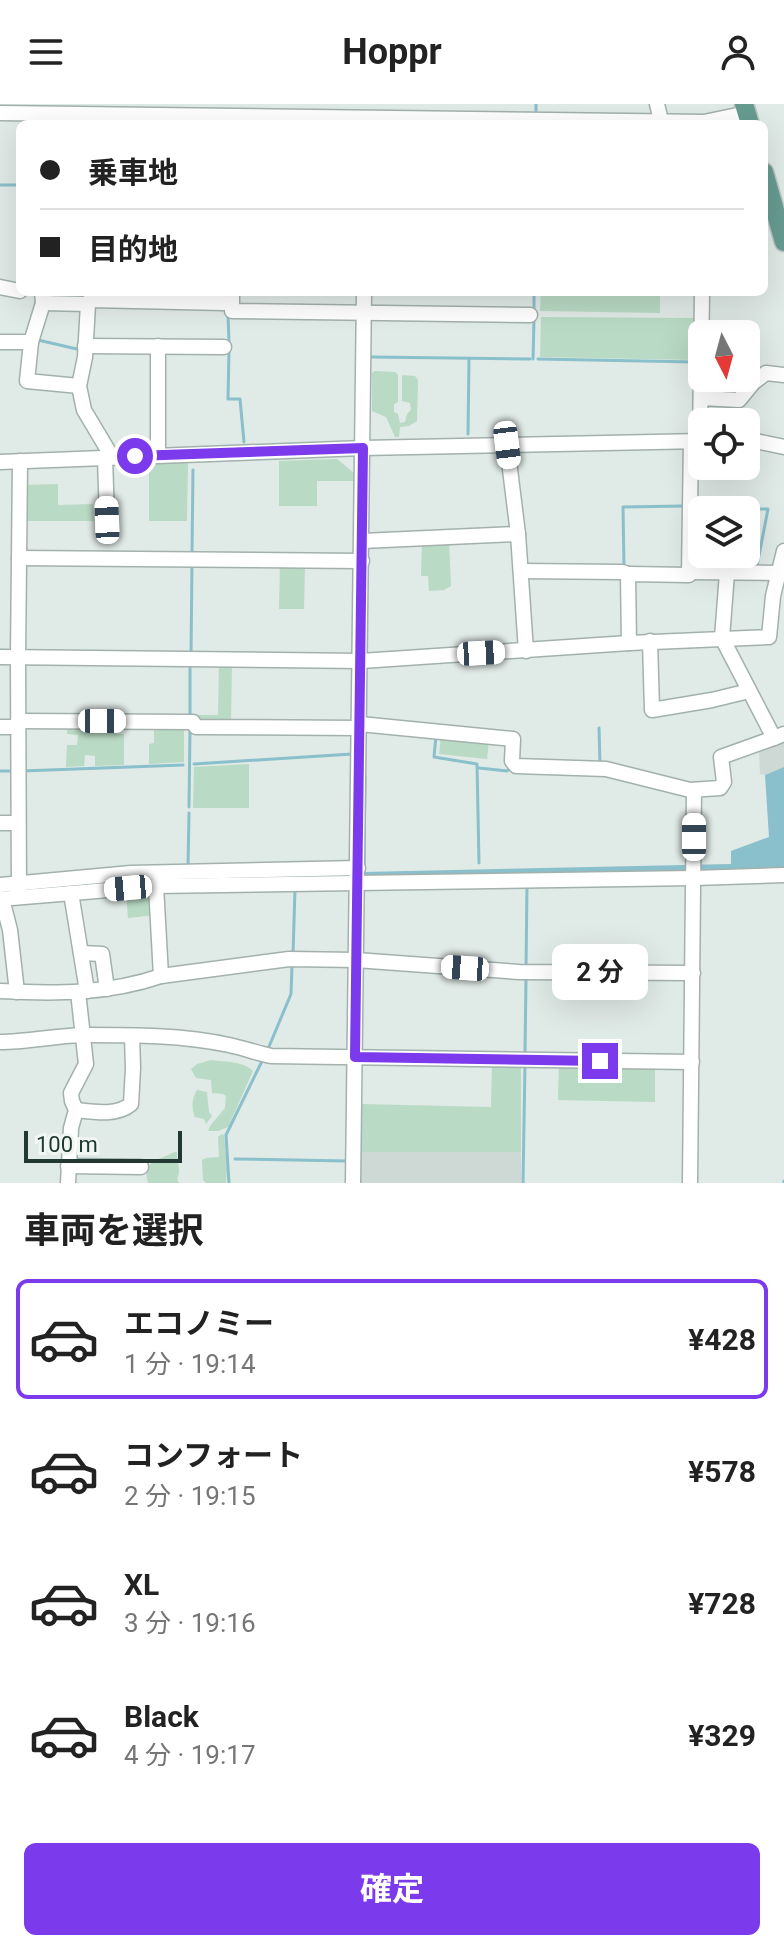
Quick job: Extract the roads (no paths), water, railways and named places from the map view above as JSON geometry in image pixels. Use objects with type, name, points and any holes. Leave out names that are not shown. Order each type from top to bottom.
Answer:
[{"type":"main road","points":[[768,186],[784,242]]},
{"type":"street","points":[[0,113],[200,120],[367,115],[484,120]]},
{"type":"street","points":[[718,120],[747,114]]},
{"type":"street","points":[[353,1183],[364,296]]},
{"type":"street","points":[[700,408],[702,296]]},
{"type":"street","points":[[79,386],[27,381],[31,342],[43,297],[88,304]]},
{"type":"street","points":[[107,520],[108,457],[84,410],[79,386],[90,300],[228,297],[232,311],[530,315]]},
{"type":"street","points":[[0,342],[31,342]]},
{"type":"street","points":[[85,346],[224,347]]},
{"type":"street","points":[[158,346],[158,455]]},
{"type":"street","points":[[701,398],[739,400],[766,373],[784,375]]},
{"type":"street","points":[[0,462],[363,448],[688,441]]},
{"type":"street","points":[[760,442],[784,447]]},
{"type":"street","points":[[507,445],[518,534],[526,651]]},
{"type":"street","points":[[18,890],[20,461]]},
{"type":"street","points":[[521,571],[689,575],[695,480]]},
{"type":"street","points":[[362,541],[518,534]]},
{"type":"street","points":[[0,657],[361,661],[650,641],[769,637],[777,573],[784,551]]},
{"type":"street","points":[[19,558],[362,561]]},
{"type":"street","points":[[689,572],[777,573]]},
{"type":"street","points":[[0,727],[18,724],[193,722],[196,727],[360,726],[513,739],[512,761],[516,766],[606,769],[694,790],[720,788],[724,782],[721,757],[779,736],[749,691],[722,638],[727,573]]},
{"type":"street","points":[[628,574],[629,643]]},
{"type":"street","points":[[650,641],[652,710],[749,691]]},
{"type":"street","points":[[690,1183],[694,790]]},
{"type":"street","points":[[0,823],[18,823]]},
{"type":"street","points":[[17,992],[10,930],[1,894],[18,890],[131,873],[358,875],[694,871],[784,875]]},
{"type":"street","points":[[18,890],[71,893],[358,875]]},
{"type":"street","points":[[156,886],[161,976]]},
{"type":"street","points":[[68,1183],[71,1128],[76,1110],[71,1093],[86,1064],[81,953],[71,893]]},
{"type":"street","points":[[81,953],[102,954],[107,989]]},
{"type":"street","points":[[0,991],[55,994],[107,989],[135,985],[161,976],[292,959],[356,960],[519,972],[693,973]]},
{"type":"street","points":[[0,1042],[83,1035],[132,1036],[188,1039],[266,1055],[692,1062]]},
{"type":"street","points":[[76,1110],[97,1112],[129,1107],[132,1036]]},
{"type":"street","points":[[68,1166],[141,1167]]},
{"type":"water","points":[[784,767],[784,870],[0,894],[0,888],[131,875],[731,864],[731,851],[769,837],[765,775]]},
{"type":"waterway","points":[[536,104],[536,112]]},
{"type":"waterway","points":[[0,185],[16,185]]},
{"type":"waterway","points":[[534,296],[534,311]]},
{"type":"waterway","points":[[228,314],[229,343]]},
{"type":"waterway","points":[[533,359],[534,319]]},
{"type":"waterway","points":[[38,340],[81,350]]},
{"type":"waterway","points":[[229,350],[228,399],[240,399],[244,442]]},
{"type":"waterway","points":[[371,357],[530,359]]},
{"type":"waterway","points":[[468,434],[469,359]]},
{"type":"waterway","points":[[538,359],[688,362]]},
{"type":"waterway","points":[[192,554],[193,470]]},
{"type":"waterway","points":[[624,568],[623,507],[684,506]]},
{"type":"waterway","points":[[760,509],[768,509],[760,550]]},
{"type":"waterway","points":[[191,655],[192,564]]},
{"type":"waterway","points":[[190,667],[190,718]]},
{"type":"waterway","points":[[599,728],[600,764]]},
{"type":"waterway","points":[[189,807],[190,729]]},
{"type":"waterway","points":[[436,736],[434,757],[477,764],[479,863]]},
{"type":"waterway","points":[[194,764],[352,754]]},
{"type":"waterway","points":[[22,771],[183,765]]},
{"type":"waterway","points":[[479,768],[507,771],[510,768]]},
{"type":"waterway","points":[[0,771],[12,771]]},
{"type":"waterway","points":[[364,866],[365,777]]},
{"type":"waterway","points":[[188,866],[189,813]]},
{"type":"waterway","points":[[526,968],[527,885]]},
{"type":"waterway","points":[[293,954],[295,889]]},
{"type":"waterway","points":[[268,1049],[291,994],[292,965]]},
{"type":"waterway","points":[[525,1054],[526,978]]},
{"type":"waterway","points":[[229,1183],[226,1135],[263,1059]]},
{"type":"waterway","points":[[523,1183],[525,1064]]},
{"type":"waterway","points":[[235,1159],[348,1161]]}]
